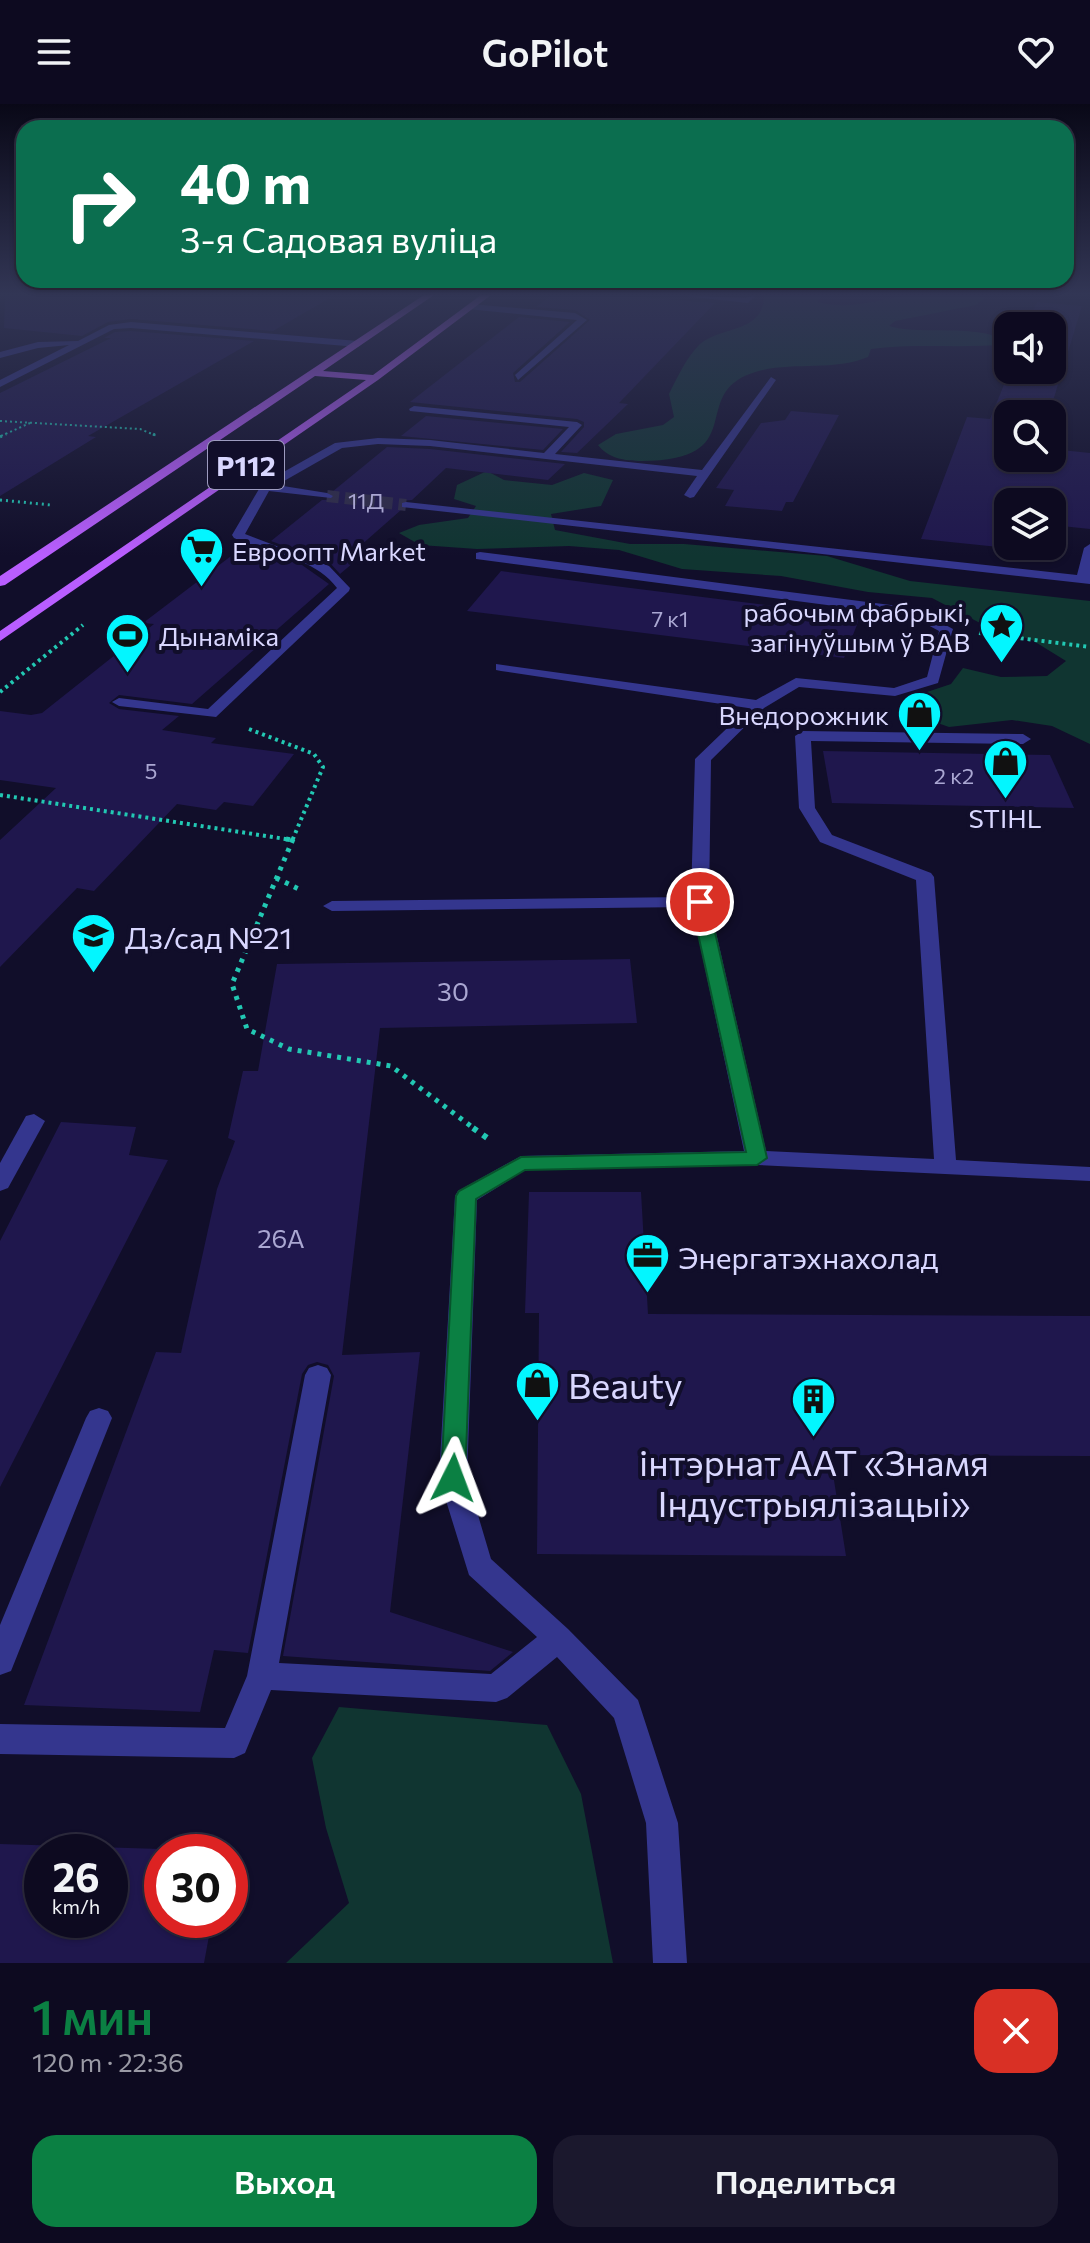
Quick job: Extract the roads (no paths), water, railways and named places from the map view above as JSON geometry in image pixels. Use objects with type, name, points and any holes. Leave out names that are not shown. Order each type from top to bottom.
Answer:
[{"type":"main road","name":"Р112","points":[[0,582],[303,382]]},
{"type":"main road","name":"Р112","points":[[2,635],[369,382]]},
{"type":"street","points":[[690,495],[770,382]]},
{"type":"street","points":[[414,409],[577,425],[547,456]]},
{"type":"street","points":[[452,424],[464,414]]},
{"type":"street","points":[[430,443],[441,433]]},
{"type":"street","points":[[119,702],[211,714],[344,588],[338,577],[319,565],[258,546],[238,535],[266,487],[339,445],[378,441],[430,443],[705,474]]},
{"type":"street","points":[[224,481],[327,496]]},
{"type":"street","points":[[406,505],[1086,580],[1090,548]]},
{"type":"street","points":[[480,556],[914,612],[946,629],[933,680],[895,692],[796,682],[759,705],[703,759],[700,902],[757,1158]]},
{"type":"street","points":[[501,667],[759,705]]},
{"type":"street","points":[[946,1169],[925,877],[826,838],[807,808],[803,736],[1023,739]]},
{"type":"street","points":[[332,906],[700,902]]},
{"type":"street","points":[[0,1183],[34,1121]]},
{"type":"street","points":[[670,1963],[662,1823],[627,1710],[558,1638],[479,1566],[453,1478],[466,1196],[521,1163],[757,1158],[1090,1174]]},
{"type":"street","points":[[0,1739],[234,1743],[262,1676],[318,1375]]},
{"type":"street","points":[[0,1661],[99,1418]]},
{"type":"street","points":[[262,1676],[496,1688],[558,1638]]},
{"type":"tunnel","points":[[327,496],[406,505]]},
{"type":"place","name":"Евроопт Market","points":[[201,589]]},
{"type":"place","name":"рабочым фабрыкі, загінуўшым ў ВАВ","points":[[1001,665]]},
{"type":"place","name":"Дынаміка","points":[[128,674]]},
{"type":"place","name":"Внедорожник","points":[[920,753]]},
{"type":"place","name":"STIHL","points":[[1005,801]]},
{"type":"place","name":"Дз/сад №21","points":[[94,975]]},
{"type":"place","name":"Энергатэхнахолад","points":[[647,1295]]},
{"type":"place","name":"Beauty","points":[[537,1423]]},
{"type":"place","name":"інтэрнат ААТ «Знамя Індустрыялізацыі»","points":[[814,1438]]}]
